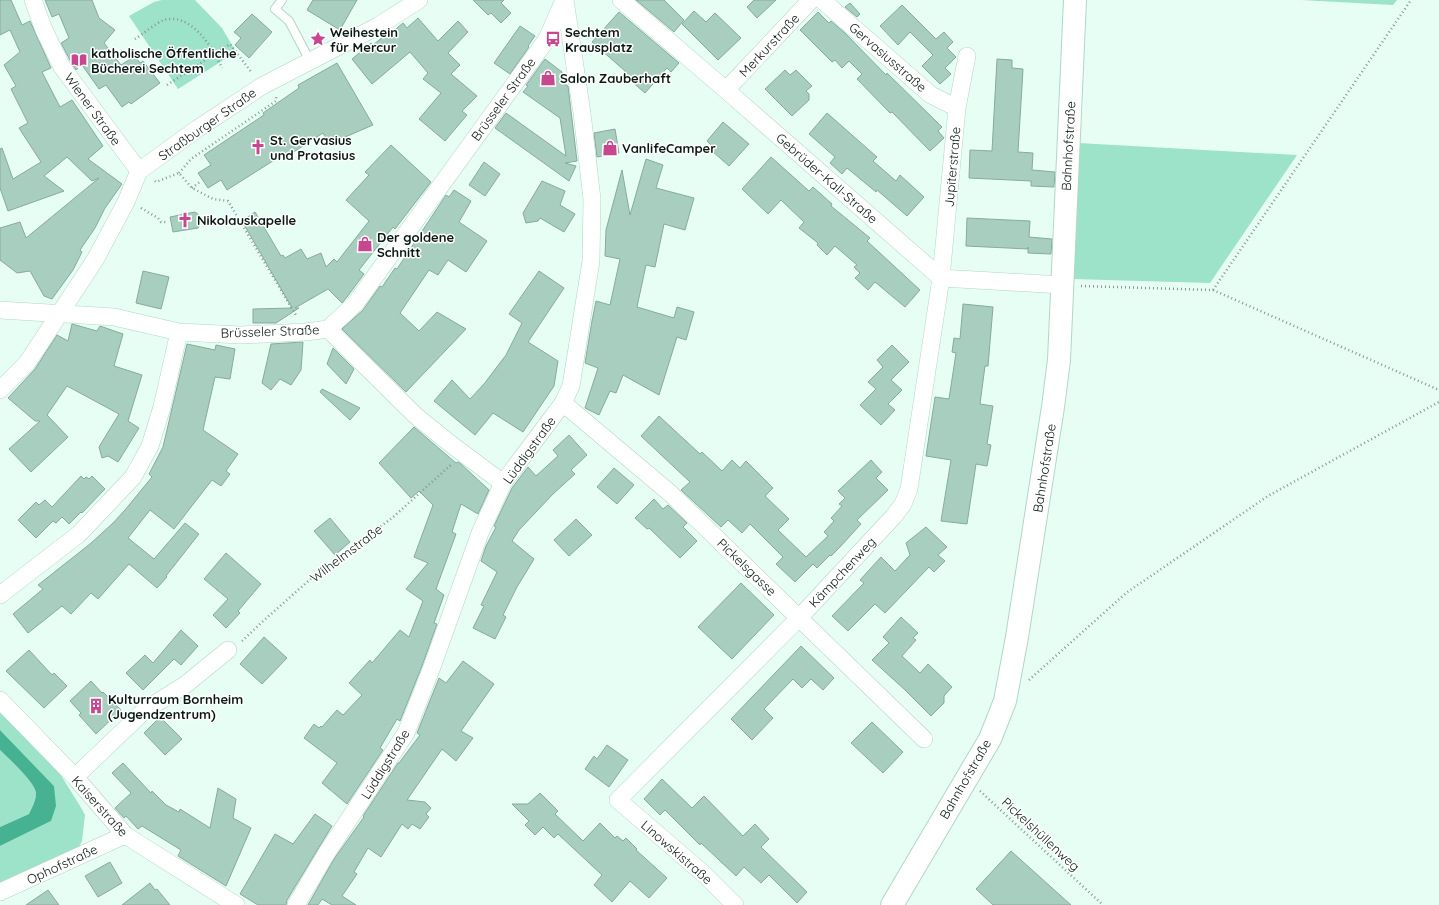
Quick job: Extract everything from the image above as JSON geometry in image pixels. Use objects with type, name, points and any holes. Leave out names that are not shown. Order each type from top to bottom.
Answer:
[{"type":"main road","name":"Bahnhofstraße","points":[[892,905],[990,739],[1004,701],[1017,637],[1059,360],[1075,0]]},
{"type":"street","name":"Wiener Straße","points":[[33,0],[44,30],[62,67],[139,171]]},
{"type":"street","name":"Straßburger Straße","points":[[139,171],[196,129],[269,82],[378,26],[419,0]]},
{"type":"street","name":"Brüsseler Straße","points":[[0,310],[114,317],[179,332],[241,335],[306,332],[328,329],[355,304],[547,39],[564,0]]},
{"type":"street","name":"Lüddigstraße","points":[[296,905],[326,854],[406,733],[432,668],[480,533],[503,483],[563,403],[571,386],[591,261],[592,199],[582,113],[564,0]]},
{"type":"street","name":"Gebrüder-Kall-Straße","points":[[621,0],[942,278]]},
{"type":"street","name":"Merkurstraße","points":[[726,90],[811,0]]},
{"type":"street","name":"Gervasiusstraße","points":[[822,0],[931,95],[957,108]]},
{"type":"street","name":"Jupiterstraße","points":[[942,278],[957,108],[967,56]]},
{"type":"street","points":[[0,390],[27,363],[95,260],[126,202],[139,171]]},
{"type":"street","points":[[942,278],[1062,285]]},
{"type":"street","name":"Kämpchenweg","points":[[618,800],[799,618],[893,517],[903,504],[910,489],[942,278]]},
{"type":"street","points":[[328,329],[416,416],[503,483]]},
{"type":"street","points":[[0,594],[79,534],[133,477],[150,446],[162,407],[179,332]]},
{"type":"street","name":"Pickelsgasse","points":[[563,403],[671,494],[924,739]]},
{"type":"street","points":[[75,778],[145,710],[185,685],[228,650]]},
{"type":"street","name":"Kaiserstraße","points":[[0,700],[75,778],[125,835],[236,905]]},
{"type":"street","name":"Linowskistraße","points":[[618,800],[706,875],[735,905]]},
{"type":"street","name":"Ophofstraße","points":[[0,892],[125,835]]},
{"type":"lane","points":[[282,0],[274,9],[289,21],[310,61]]},
{"type":"path","points":[[1213,290],[1411,0]]},
{"type":"path","points":[[135,39],[164,20],[174,19],[189,24],[208,42],[216,54],[222,68]]},
{"type":"path","points":[[139,171],[156,182],[179,173],[191,159],[276,101],[269,82],[230,44],[167,85]]},
{"type":"path","points":[[179,173],[192,188],[213,199],[228,201],[306,332]]},
{"type":"path","points":[[192,188],[201,181]]},
{"type":"path","points":[[143,209],[158,218],[161,222],[167,222]]},
{"type":"path","points":[[1062,285],[1213,290],[1439,390]]},
{"type":"path","points":[[1028,680],[1126,593],[1268,496],[1439,402]]},
{"type":"path","name":"Wilhelmstraße","points":[[228,650],[241,642],[314,576],[392,518],[464,454]]},
{"type":"path","name":"Pickelshüllenweg","points":[[966,778],[1103,905]]},
{"type":"shaded area","points":[[162,0],[195,0],[222,28],[236,52],[178,89],[129,16],[154,2]]},
{"type":"shaded area","points":[[1301,0],[1397,0],[1393,5]]},
{"type":"shaded area","points":[[1078,143],[1297,155],[1210,283],[1072,279]]},
{"type":"shaded area","points":[[0,709],[54,764],[85,815],[82,841],[79,847],[0,891],[0,846],[51,821],[54,786],[0,730]]},
{"type":"shaded area","points":[[0,730],[54,786],[56,806],[51,821],[0,846],[0,827],[29,814],[35,801],[36,793],[26,777],[0,750]]},
{"type":"shaded area","points":[[0,750],[15,764],[31,783],[36,796],[29,814],[0,827]]},
{"type":"building","points":[[0,0],[11,0],[22,25],[30,21],[51,68],[42,72],[60,107],[72,100],[103,146],[88,159],[122,184],[105,208],[95,228],[80,250],[82,252],[73,270],[52,299],[44,296],[30,271],[17,273],[0,260],[0,228],[20,222],[26,238],[99,178],[92,181],[67,157],[44,176],[64,191],[8,211],[0,188],[0,149],[2,148],[13,179],[41,162],[19,128],[28,123],[11,89],[16,86],[4,65],[20,52],[10,30],[0,35]]},
{"type":"building","points":[[45,0],[92,0],[99,18],[115,30],[104,43],[121,65],[135,56],[140,63],[143,61],[160,83],[131,104],[129,102],[122,107],[106,85],[99,89],[82,65],[76,70],[61,43],[69,38],[59,14],[52,17]]},
{"type":"building","points":[[313,0],[357,0],[340,30],[307,10]]},
{"type":"building","points":[[473,0],[504,0],[501,3],[511,13],[501,23],[491,13],[488,15]]},
{"type":"building","points":[[636,0],[664,0],[684,20],[674,32]]},
{"type":"building","points":[[754,0],[776,0],[757,18],[747,7]]},
{"type":"building","points":[[850,3],[860,14],[857,17],[845,7]]},
{"type":"building","points":[[902,5],[936,39],[944,32],[953,42],[947,48],[956,57],[945,68],[951,74],[940,84],[922,66],[933,55],[910,32],[898,45],[880,26]]},
{"type":"building","points":[[694,11],[706,22],[715,13],[741,38],[718,60],[682,24]]},
{"type":"building","points":[[619,12],[679,63],[671,72],[667,68],[645,93],[623,74],[625,71],[592,42]]},
{"type":"building","points":[[818,12],[829,23],[831,21],[845,33],[886,75],[887,73],[942,127],[938,131],[944,138],[930,151],[857,79],[862,74],[849,61],[842,68],[835,60],[832,62],[800,30]]},
{"type":"building","points":[[252,14],[272,32],[249,58],[235,45],[241,38],[234,32]]},
{"type":"building","points":[[418,18],[438,41],[458,21],[468,32],[448,53],[460,65],[451,74],[477,96],[462,111],[467,115],[445,141],[419,119],[441,93],[423,79],[428,73],[410,52],[372,84],[352,59],[371,43],[373,45],[390,31],[391,33],[403,23],[407,28]]},
{"type":"building","points":[[520,26],[535,36],[510,74],[494,63]]},
{"type":"building","points":[[545,59],[562,72],[564,84],[568,86],[577,161],[565,163],[576,166],[569,181],[495,128],[506,113],[566,156],[560,118],[523,92],[528,86],[526,85]]},
{"type":"building","points":[[997,59],[1012,60],[1012,68],[1023,69],[1018,152],[1033,153],[1032,170],[1055,172],[1054,187],[1031,186],[1031,181],[969,178],[970,150],[992,151]]},
{"type":"building","points":[[337,63],[373,125],[329,144],[323,133],[289,155],[287,152],[227,190],[221,180],[208,188],[198,173],[211,165],[204,155],[264,115],[263,113],[299,88],[298,85]]},
{"type":"building","points":[[785,70],[790,75],[796,70],[812,86],[806,91],[809,94],[809,100],[792,116],[765,89]]},
{"type":"building","points":[[827,113],[877,157],[873,161],[896,181],[900,175],[924,197],[907,216],[877,190],[876,192],[847,168],[842,174],[830,163],[835,157],[809,134]]},
{"type":"building","points":[[723,122],[749,144],[729,166],[712,151],[714,148],[707,141]]},
{"type":"building","points":[[615,129],[619,153],[597,157],[594,133]]},
{"type":"building","points":[[391,145],[431,182],[395,229],[393,227],[359,270],[364,274],[347,297],[342,303],[328,289],[295,308],[299,308],[276,323],[253,323],[253,309],[292,308],[242,221],[255,212],[281,256],[283,255],[285,258],[301,249],[307,259],[321,253],[326,267],[334,259],[337,262],[369,221],[346,200],[369,175],[365,172]]},
{"type":"building","points":[[771,157],[809,191],[813,187],[832,204],[831,206],[870,238],[867,241],[920,290],[905,307],[875,282],[868,290],[855,278],[860,273],[854,267],[857,265],[835,246],[827,255],[817,245],[818,243],[799,228],[804,222],[781,200],[768,214],[742,189]]},
{"type":"building","points":[[646,159],[663,165],[656,188],[694,198],[685,230],[664,224],[655,267],[646,265],[637,307],[674,318],[677,307],[694,312],[686,340],[677,337],[659,395],[623,375],[616,393],[610,391],[599,415],[585,408],[598,368],[585,363],[596,301],[610,305],[620,259],[605,256],[606,230],[622,170],[630,215]]},
{"type":"building","points":[[484,162],[500,174],[485,196],[469,185]]},
{"type":"building","points":[[542,181],[565,191],[560,205],[575,214],[564,232],[540,218],[538,221],[526,223],[523,213]]},
{"type":"building","points":[[454,190],[471,201],[459,222],[487,241],[466,272],[448,260],[438,275],[429,270],[400,313],[419,331],[437,312],[466,329],[406,392],[342,329],[363,310],[380,286],[382,287],[395,268],[397,269],[446,195],[449,197]]},
{"type":"building","name":"Nikolauskapelle","points":[[195,212],[199,215],[201,223],[198,228],[173,232],[170,217]]},
{"type":"building","points":[[967,218],[1030,221],[1029,237],[1052,239],[1051,254],[1028,253],[1028,249],[966,246]]},
{"type":"building","points":[[143,271],[169,277],[161,309],[136,303]]},
{"type":"building","points":[[539,271],[564,288],[528,342],[558,361],[554,386],[523,432],[493,413],[475,435],[434,401],[452,380],[470,399],[484,384],[506,355],[522,323],[509,314]]},
{"type":"building","points":[[963,304],[993,307],[988,366],[985,366],[980,404],[993,406],[987,444],[991,445],[987,466],[976,464],[967,524],[941,521],[951,460],[926,456],[935,397],[949,399],[956,353],[952,352],[954,338],[960,339]]},
{"type":"building","points":[[72,324],[97,331],[100,326],[123,334],[114,366],[142,375],[128,421],[139,428],[118,462],[108,456],[102,458],[99,447],[119,414],[67,386],[47,415],[68,437],[31,472],[9,449],[40,421],[35,421],[8,398],[35,369],[57,335],[68,341]]},
{"type":"building","points":[[303,342],[301,370],[291,385],[280,379],[271,390],[262,383],[271,344]]},
{"type":"building","points":[[187,344],[215,350],[216,345],[235,349],[230,379],[215,377],[203,430],[238,454],[226,471],[230,474],[221,486],[212,480],[174,529],[150,510],[128,538],[154,559],[185,523],[199,534],[157,588],[129,564],[98,599],[91,593],[71,614],[62,606],[28,633],[13,614],[43,589],[38,585],[90,544],[112,524],[152,477],[149,474],[163,447]]},
{"type":"building","points":[[892,345],[909,362],[891,380],[902,390],[888,404],[895,410],[881,425],[860,405],[876,389],[868,382],[883,367],[877,360]]},
{"type":"building","points":[[333,348],[354,369],[346,384],[327,364]]},
{"type":"building","points":[[322,389],[360,408],[350,420],[320,392]]},
{"type":"building","points":[[659,416],[700,454],[702,452],[722,471],[732,460],[740,468],[746,461],[773,488],[765,496],[789,519],[778,530],[806,557],[828,536],[824,532],[834,521],[831,518],[842,506],[839,504],[845,498],[838,491],[871,460],[882,472],[876,478],[888,490],[857,520],[861,524],[831,556],[830,555],[817,568],[813,564],[795,582],[776,564],[783,557],[750,524],[742,533],[728,520],[721,527],[681,490],[690,482],[641,436]]},
{"type":"building","points":[[414,427],[456,463],[458,462],[461,464],[489,490],[478,514],[461,504],[452,532],[456,534],[436,589],[444,595],[434,623],[437,624],[422,666],[400,721],[397,719],[380,748],[383,750],[347,804],[322,783],[337,763],[304,738],[314,724],[319,728],[321,726],[322,727],[337,710],[343,715],[362,695],[349,683],[370,660],[372,663],[400,630],[409,637],[423,601],[406,589],[428,563],[414,557],[433,505],[419,491],[411,498],[379,463]]},
{"type":"building","points":[[569,435],[587,455],[571,470],[575,474],[553,494],[519,530],[512,541],[534,559],[517,587],[503,615],[506,617],[495,639],[473,628],[484,606],[481,605],[497,572],[481,561],[486,546],[496,527],[494,526],[512,488],[528,467],[536,476],[558,456],[553,450]]},
{"type":"building","points":[[614,468],[634,485],[617,504],[597,487]]},
{"type":"building","points":[[81,476],[84,479],[86,477],[89,479],[92,476],[105,489],[69,524],[62,517],[56,523],[53,521],[36,538],[18,520],[36,502],[39,505],[45,500],[52,507]]},
{"type":"building","points":[[654,499],[663,509],[668,505],[687,523],[683,527],[697,541],[680,558],[649,528],[647,529],[635,518]]},
{"type":"building","points":[[330,518],[350,542],[335,555],[314,531]]},
{"type":"building","points":[[576,519],[592,535],[569,556],[554,540]]},
{"type":"building","points":[[926,527],[947,547],[938,555],[945,561],[934,572],[929,567],[885,613],[875,604],[848,631],[832,616],[864,583],[860,580],[881,557],[895,571],[910,555],[906,543]]},
{"type":"building","points":[[226,553],[261,584],[238,611],[240,613],[226,628],[213,615],[228,599],[204,579]]},
{"type":"building","points":[[741,583],[774,615],[732,659],[698,627]]},
{"type":"building","points":[[901,617],[918,633],[913,638],[916,640],[902,656],[920,673],[928,664],[952,687],[944,696],[944,703],[931,716],[872,660],[889,643],[883,637]]},
{"type":"building","points":[[181,630],[198,646],[181,665],[174,659],[143,690],[126,673],[145,655],[153,663]]},
{"type":"building","points":[[264,637],[287,658],[262,684],[240,664]]},
{"type":"building","points":[[801,646],[834,678],[823,690],[811,679],[802,688],[793,679],[764,709],[773,718],[752,740],[731,719]]},
{"type":"building","points":[[29,650],[52,675],[54,673],[67,686],[44,708],[6,671]]},
{"type":"building","points":[[463,661],[494,684],[461,731],[473,738],[456,761],[442,749],[407,800],[425,802],[431,808],[426,814],[429,817],[420,829],[412,824],[408,829],[402,824],[381,857],[368,848],[354,872],[357,874],[342,896],[356,905],[332,905],[322,899],[318,905],[308,905],[334,859],[364,817],[363,816],[398,763],[420,735],[417,733],[439,678],[446,683]]},
{"type":"building","name":"Kulturraum Bornheim (Jugendzentrum)","points":[[91,681],[121,710],[96,734],[79,715],[81,713],[70,701]]},
{"type":"building","points":[[160,717],[182,739],[165,755],[144,733]]},
{"type":"building","points":[[872,722],[903,752],[883,773],[851,743]]},
{"type":"building","points":[[607,745],[628,760],[609,787],[585,769],[594,756],[597,759]]},
{"type":"building","points":[[123,763],[151,793],[152,791],[166,805],[179,812],[180,809],[210,828],[218,788],[236,799],[233,818],[251,828],[226,886],[178,856],[181,850],[142,826],[138,829],[126,816],[124,818],[115,808],[131,793],[112,773]]},
{"type":"building","points":[[662,779],[692,808],[704,796],[743,836],[755,824],[769,839],[761,847],[807,892],[797,903],[769,875],[761,883],[744,867],[736,876],[701,843],[700,845],[665,810],[660,815],[644,799]]},
{"type":"building","points":[[540,793],[558,811],[555,814],[583,841],[600,823],[615,838],[617,836],[623,841],[626,838],[637,849],[636,850],[667,878],[649,898],[630,881],[612,902],[594,885],[602,875],[558,834],[554,838],[543,827],[535,835],[525,825],[529,821],[512,804],[528,804]]},
{"type":"building","points":[[315,814],[332,826],[287,900],[286,905],[258,905],[240,894],[275,834],[293,844]]},
{"type":"building","points":[[1011,851],[1071,905],[993,905],[976,889]]},
{"type":"building","points":[[110,862],[122,883],[98,897],[85,876]]},
{"type":"building","points":[[150,883],[170,905],[122,905]]},
{"type":"building","points":[[48,890],[59,905],[26,905]]},
{"type":"place","name":"Weihestein für Mercur","points":[[318,39]]},
{"type":"place","name":"Sechtem Krausplatz","points":[[553,39]]},
{"type":"place","name":"katholische Öffentliche Bücherei Sechtem","points":[[79,60]]},
{"type":"place","name":"Salon Zauberhaft","points":[[548,78]]},
{"type":"place","name":"St. Gervasius und Protasius","points":[[258,147]]},
{"type":"place","name":"VanlifeCamper","points":[[610,148]]},
{"type":"place","name":"Nikolauskapelle","points":[[185,220]]},
{"type":"place","name":"Der goldene Schnitt","points":[[365,244]]},
{"type":"place","name":"Kulturraum Bornheim (Jugendzentrum)","points":[[96,706]]}]
